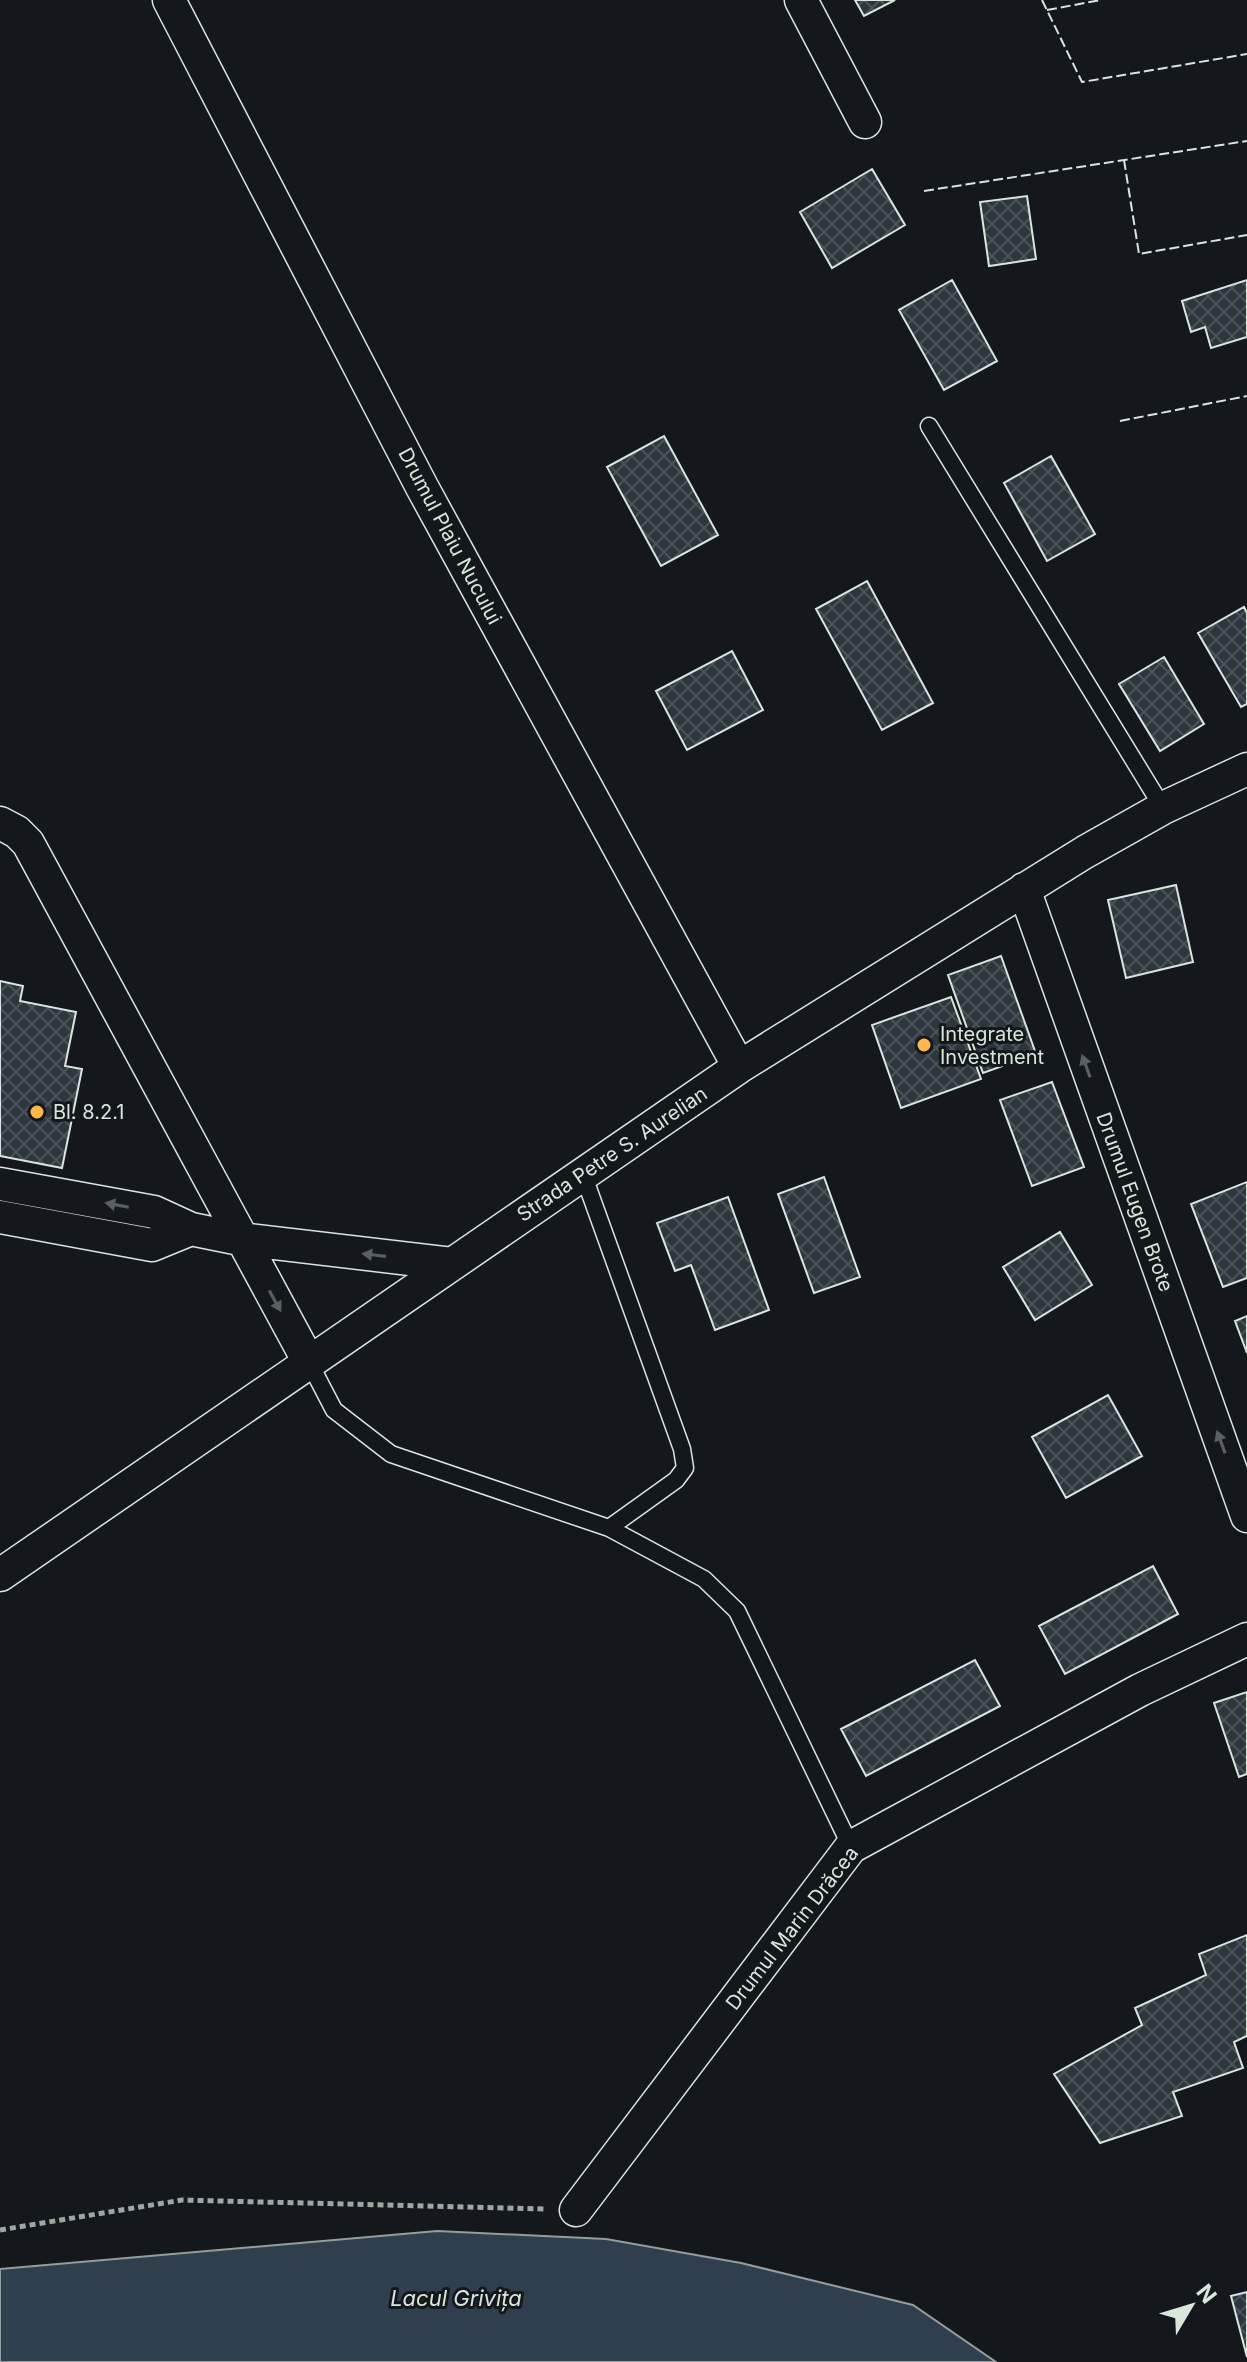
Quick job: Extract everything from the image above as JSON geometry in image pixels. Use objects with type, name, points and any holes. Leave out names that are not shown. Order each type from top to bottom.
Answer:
[{"type":"street","name":"Drumul Plaiu Nucului","points":[[169,0],[422,487],[739,1067]]},
{"type":"street","points":[[801,0],[865,122]]},
{"type":"street","name":"Strada Petre S. Aurelian","points":[[0,1575],[739,1067],[1024,889],[1163,808],[1247,769]]},
{"type":"street","points":[[0,823],[17,832],[28,843],[310,1364]]},
{"type":"street","name":"Drumul Eugen Brote","points":[[1024,889],[1247,1516]]},
{"type":"street","points":[[0,1184],[154,1212],[191,1229],[240,1239],[452,1264]]},
{"type":"street","points":[[0,1217],[152,1245],[191,1229]]},
{"type":"street","name":"Drumul Marin Drăcea","points":[[576,2210],[851,1847],[1140,1690],[1247,1639]]},
{"type":"lane","points":[[929,426],[1163,808]]},
{"type":"lane","points":[[583,1174],[682,1449],[685,1468],[676,1480],[609,1528]]},
{"type":"lane","points":[[310,1364],[334,1410],[391,1454],[609,1528],[704,1579],[737,1611],[851,1847]]},
{"type":"path","points":[[0,2230],[182,2200],[576,2210]]},
{"type":"water","name":"Lacul Grivița","points":[[437,2231],[606,2239],[741,2263],[913,2305],[996,2362],[0,2362],[0,2269]]},
{"type":"building","points":[[855,0],[895,0],[864,16]]},
{"type":"building","points":[[872,169],[905,225],[832,268],[800,212]]},
{"type":"building","points":[[1027,196],[1036,259],[989,266],[980,202]]},
{"type":"building","points":[[952,280],[997,361],[944,390],[899,310]]},
{"type":"building","points":[[1247,280],[1247,337],[1211,348],[1205,327],[1191,332],[1182,301]]},
{"type":"building","points":[[664,436],[718,535],[661,566],[607,467]]},
{"type":"building","points":[[1051,456],[1095,534],[1047,561],[1004,483]]},
{"type":"building","points":[[867,581],[933,703],[882,730],[816,609]]},
{"type":"building","points":[[1244,607],[1247,613],[1247,704],[1241,707],[1198,633]]},
{"type":"building","points":[[732,651],[763,710],[687,750],[656,691]]},
{"type":"building","points":[[1164,657],[1204,724],[1160,751],[1119,684]]},
{"type":"building","points":[[1176,885],[1193,962],[1126,978],[1108,900]]},
{"type":"building","points":[[1001,956],[1036,1054],[983,1073],[948,975]]},
{"type":"building","name":"Bl. 8.2.1","points":[[0,981],[23,986],[20,1001],[76,1012],[65,1066],[82,1069],[62,1168],[0,1156]]},
{"type":"building","points":[[951,997],[981,1079],[901,1108],[872,1025]]},
{"type":"building","points":[[1052,1082],[1084,1167],[1032,1186],[1000,1100]]},
{"type":"building","points":[[824,1177],[860,1277],[814,1293],[778,1194]]},
{"type":"building","points":[[1247,1182],[1247,1278],[1223,1287],[1191,1204]]},
{"type":"building","points":[[728,1197],[769,1310],[715,1330],[691,1265],[675,1271],[657,1223]]},
{"type":"building","points":[[1060,1232],[1092,1285],[1035,1320],[1003,1267]]},
{"type":"building","points":[[1247,1316],[1247,1353],[1235,1321]]},
{"type":"building","points":[[1108,1395],[1142,1456],[1066,1498],[1032,1437]]},
{"type":"building","points":[[1153,1566],[1178,1614],[1065,1674],[1039,1626]]},
{"type":"building","points":[[975,1660],[1000,1706],[866,1776],[841,1729]]},
{"type":"building","points":[[1247,1692],[1247,1774],[1239,1777],[1214,1703]]},
{"type":"building","points":[[1247,1935],[1247,2036],[1234,2042],[1243,2068],[1173,2092],[1182,2116],[1100,2143],[1054,2074],[1142,2025],[1135,2008],[1206,1975],[1199,1954]]},
{"type":"building","points":[[1247,2292],[1247,2357],[1231,2296]]},
{"type":"fence","points":[[1042,0],[1082,82],[1247,54]]},
{"type":"fence","points":[[1047,10],[1101,0]]},
{"type":"fence","points":[[924,191],[1247,141]]},
{"type":"fence","points":[[1124,160],[1139,254],[1247,235]]},
{"type":"fence","points":[[1120,421],[1247,396]]},
{"type":"place","name":"Integrate Investment","points":[[924,1045]]},
{"type":"place","name":"Bl. 8.2.1","points":[[37,1112]]}]
